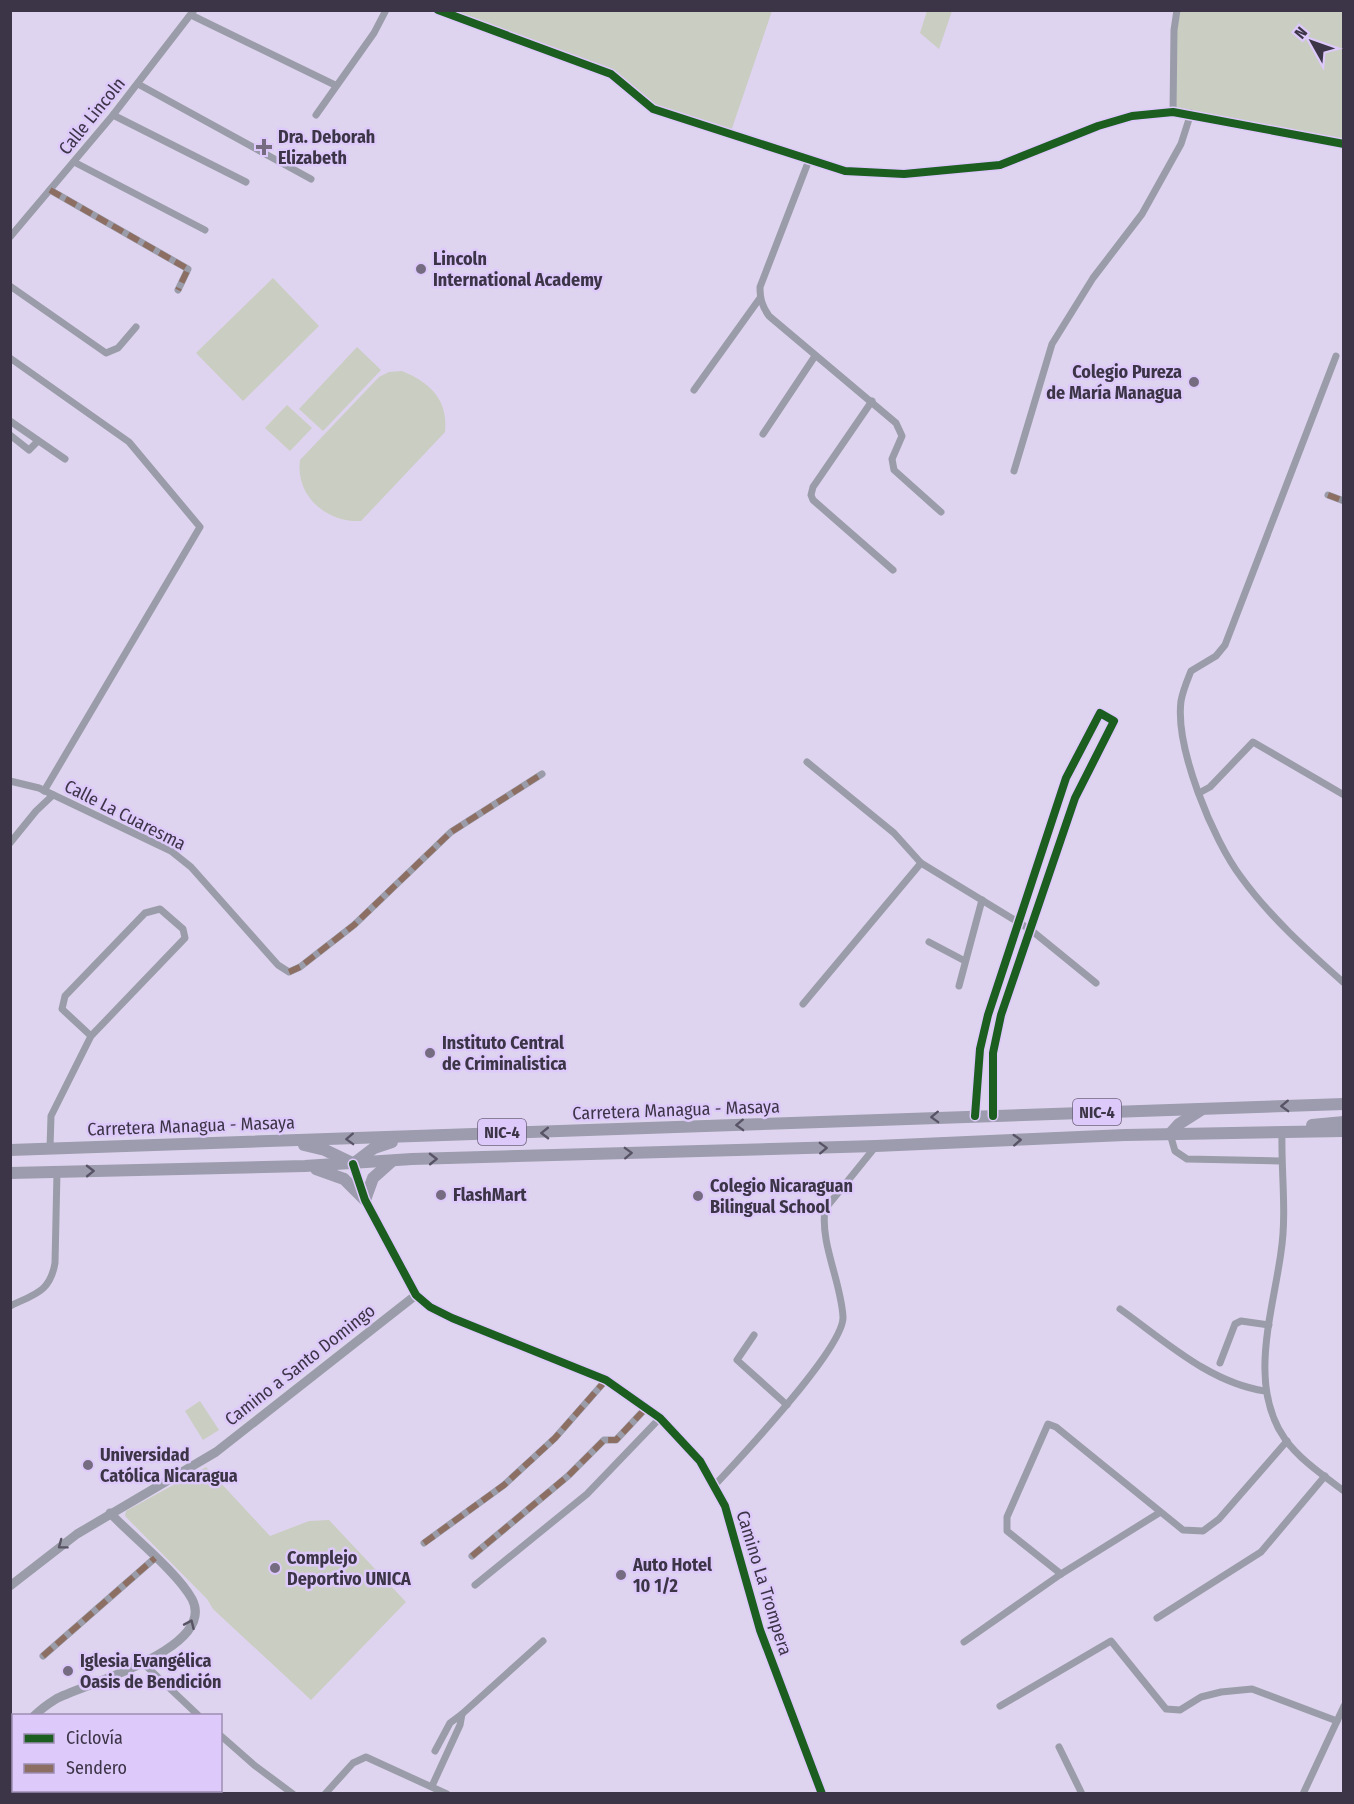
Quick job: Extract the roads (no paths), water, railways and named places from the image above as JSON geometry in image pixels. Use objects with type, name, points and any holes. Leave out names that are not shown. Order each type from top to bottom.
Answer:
[{"type":"highway","name":"Carretera Managua - Masaya","points":[[10,1150],[1344,1104]]},
{"type":"highway","points":[[1155,1110],[1166,1121],[1170,1134]]},
{"type":"highway","points":[[1170,1134],[1179,1124],[1201,1110]]},
{"type":"highway","points":[[1285,1132],[1318,1124],[1344,1122]]},
{"type":"highway","name":"NIC-4","points":[[10,1173],[305,1166],[1170,1134],[1344,1131]]},
{"type":"highway","points":[[290,1141],[325,1149],[353,1164],[374,1148],[394,1142],[487,1138],[496,1132]]},
{"type":"highway","points":[[305,1166],[344,1179],[365,1200],[373,1178],[392,1161]]},
{"type":"street","points":[[316,115],[335,84],[375,33],[386,10]]},
{"type":"street","points":[[438,10],[610,74],[653,109],[845,171],[904,174],[1000,165],[1098,126],[1132,116],[1173,112],[1191,113],[1344,144]]},
{"type":"street","points":[[1173,112],[1174,30],[1177,10]]},
{"type":"street","points":[[193,13],[335,84]]},
{"type":"street","name":"Calle Lincoln","points":[[10,237],[113,115],[193,13]]},
{"type":"street","points":[[138,84],[311,179]]},
{"type":"street","points":[[1014,471],[1052,344],[1093,278],[1142,214],[1181,144],[1191,113]]},
{"type":"street","points":[[113,115],[246,182]]},
{"type":"street","points":[[809,159],[760,287],[760,298],[769,316],[872,401],[901,429],[902,436],[892,459],[894,470],[941,512]]},
{"type":"street","points":[[74,162],[205,230]]},
{"type":"street","points":[[50,190],[188,269],[178,290]]},
{"type":"street","points":[[10,286],[106,353],[118,348],[136,327]]},
{"type":"street","points":[[694,390],[760,298]]},
{"type":"street","points":[[763,434],[815,356]]},
{"type":"street","points":[[1336,356],[1225,645],[1216,656],[1191,671],[1181,704],[1186,757],[1213,827],[1240,877],[1286,930],[1344,983]]},
{"type":"street","points":[[10,358],[129,442],[200,527],[44,790]]},
{"type":"street","points":[[872,401],[813,487],[811,495],[813,500],[893,570]]},
{"type":"street","points":[[10,421],[65,459]]},
{"type":"street","points":[[10,435],[29,450],[38,441]]},
{"type":"street","points":[[1328,495],[1344,501]]},
{"type":"street","points":[[975,1116],[980,1049],[1017,921],[1066,778],[1100,713],[1114,721],[1076,798],[1001,1016],[993,1053],[993,1116]]},
{"type":"street","points":[[1199,793],[1210,787],[1253,742],[1344,795]]},
{"type":"street","points":[[807,762],[894,832],[921,862],[1031,930],[1096,983]]},
{"type":"street","name":"Calle La Cuaresma","points":[[10,781],[44,790],[171,851],[191,867],[278,965],[290,972],[300,967],[354,925],[451,832],[542,774]]},
{"type":"street","points":[[10,843],[52,795]]},
{"type":"street","points":[[803,1004],[921,862]]},
{"type":"street","points":[[959,986],[982,900]]},
{"type":"street","points":[[50,1148],[51,1116],[91,1036],[185,938],[183,929],[160,909],[145,913],[65,996],[62,1009],[91,1036]]},
{"type":"street","points":[[929,942],[965,961]]},
{"type":"street","points":[[1285,1132],[1281,1161],[1282,1240],[1265,1354],[1266,1391],[1275,1422],[1287,1441],[1344,1491]]},
{"type":"street","points":[[1170,1134],[1175,1151],[1180,1157],[1187,1159],[1281,1161]]},
{"type":"street","points":[[714,1486],[788,1405],[836,1338],[843,1320],[840,1293],[823,1222],[825,1209],[876,1146]]},
{"type":"street","points":[[353,1164],[356,1179],[365,1200],[416,1295]]},
{"type":"street","points":[[10,1306],[46,1288],[52,1278],[57,1172]]},
{"type":"street","name":"Camino La Trompera","points":[[416,1295],[430,1307],[452,1318],[606,1380],[660,1418],[700,1461],[728,1516],[760,1630],[822,1794]]},
{"type":"street","name":"Camino a Santo Domingo","points":[[10,1586],[77,1534],[216,1452],[416,1295]]},
{"type":"street","points":[[1120,1309],[1218,1378],[1240,1388],[1266,1391]]},
{"type":"street","points":[[1220,1363],[1235,1324],[1241,1322],[1269,1325]]},
{"type":"street","points":[[754,1335],[737,1360],[788,1405]]},
{"type":"street","points":[[424,1543],[504,1485],[555,1437],[606,1380]]},
{"type":"street","points":[[472,1556],[568,1476],[604,1440],[616,1440],[646,1408]]},
{"type":"street","points":[[476,1585],[587,1494],[660,1418]]},
{"type":"street","points":[[1061,1574],[1007,1531],[1007,1517],[1048,1424],[1056,1427],[1159,1513],[1183,1530],[1203,1531],[1219,1520],[1287,1441]]},
{"type":"street","points":[[1157,1618],[1261,1552],[1325,1476]]},
{"type":"street","points":[[37,1714],[58,1698],[143,1663],[186,1634],[193,1624],[195,1610],[187,1592],[110,1513]]},
{"type":"street","points":[[964,1642],[1061,1574],[1159,1513]]},
{"type":"street","points":[[43,1656],[155,1558]]},
{"type":"street","points":[[435,1751],[450,1723],[543,1641]]},
{"type":"street","points":[[1000,1706],[1112,1641],[1166,1709],[1180,1710],[1201,1697],[1221,1692],[1252,1689],[1337,1721]]},
{"type":"street","points":[[143,1663],[197,1714]]},
{"type":"street","points":[[1303,1794],[1344,1706]]},
{"type":"street","points":[[432,1786],[460,1725],[462,1714]]},
{"type":"street","points":[[222,1737],[254,1765],[293,1794]]},
{"type":"street","points":[[1059,1747],[1082,1794]]},
{"type":"street","points":[[325,1794],[353,1763],[366,1757],[447,1794]]},
{"type":"place","name":"Dra. Deborah Elizabeth","points":[[264,147]]},
{"type":"place","name":"Lincoln International Academy","points":[[421,269]]},
{"type":"place","name":"Colegio Pureza de María Managua","points":[[1194,382]]},
{"type":"place","name":"Instituto Central de Criminalistica","points":[[430,1053]]},
{"type":"place","name":"FlashMart","points":[[441,1195]]},
{"type":"place","name":"Colegio Nicaraguan Bilingual School","points":[[698,1196]]},
{"type":"place","name":"Universidad Católica Nicaragua","points":[[88,1465]]},
{"type":"place","name":"Complejo Deportivo UNICA","points":[[275,1568]]},
{"type":"place","name":"Auto Hotel 10 1/2","points":[[621,1575]]},
{"type":"place","name":"Iglesia Evangélica Oasis de Bendición","points":[[68,1671]]}]
